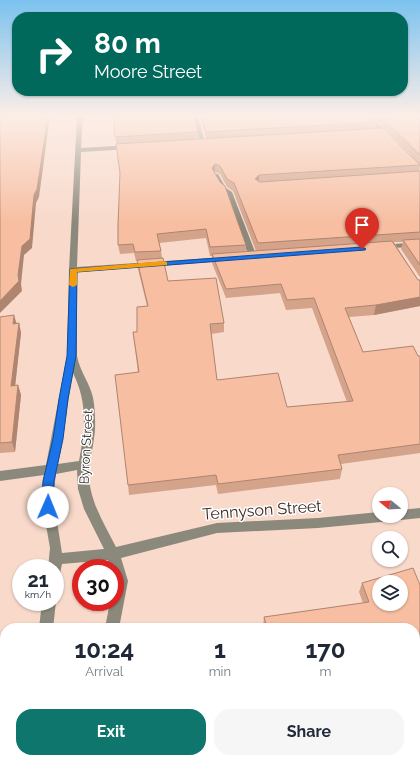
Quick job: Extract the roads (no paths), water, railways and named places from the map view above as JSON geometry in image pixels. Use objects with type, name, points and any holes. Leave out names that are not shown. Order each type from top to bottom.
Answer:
[{"type":"street","name":"Byron Street","points":[[78,152],[73,270],[72,356],[73,362],[86,387],[89,403],[89,436],[82,475],[85,496],[90,509],[114,554],[121,581],[113,623]]},
{"type":"street","points":[[216,175],[223,189],[230,192],[253,257]]},
{"type":"street","points":[[370,248],[395,249],[420,244]]},
{"type":"street","points":[[73,270],[230,258]]},
{"type":"street","name":"Byron Street","points":[[55,559],[56,548],[47,501],[51,469],[58,439],[63,399],[72,356]]},
{"type":"street","points":[[0,476],[84,464]]},
{"type":"street","points":[[408,514],[420,513]]},
{"type":"street","name":"Tennyson Street","points":[[64,563],[114,554],[218,528],[318,523],[372,518]]},
{"type":"street","points":[[47,623],[48,611]]}]
